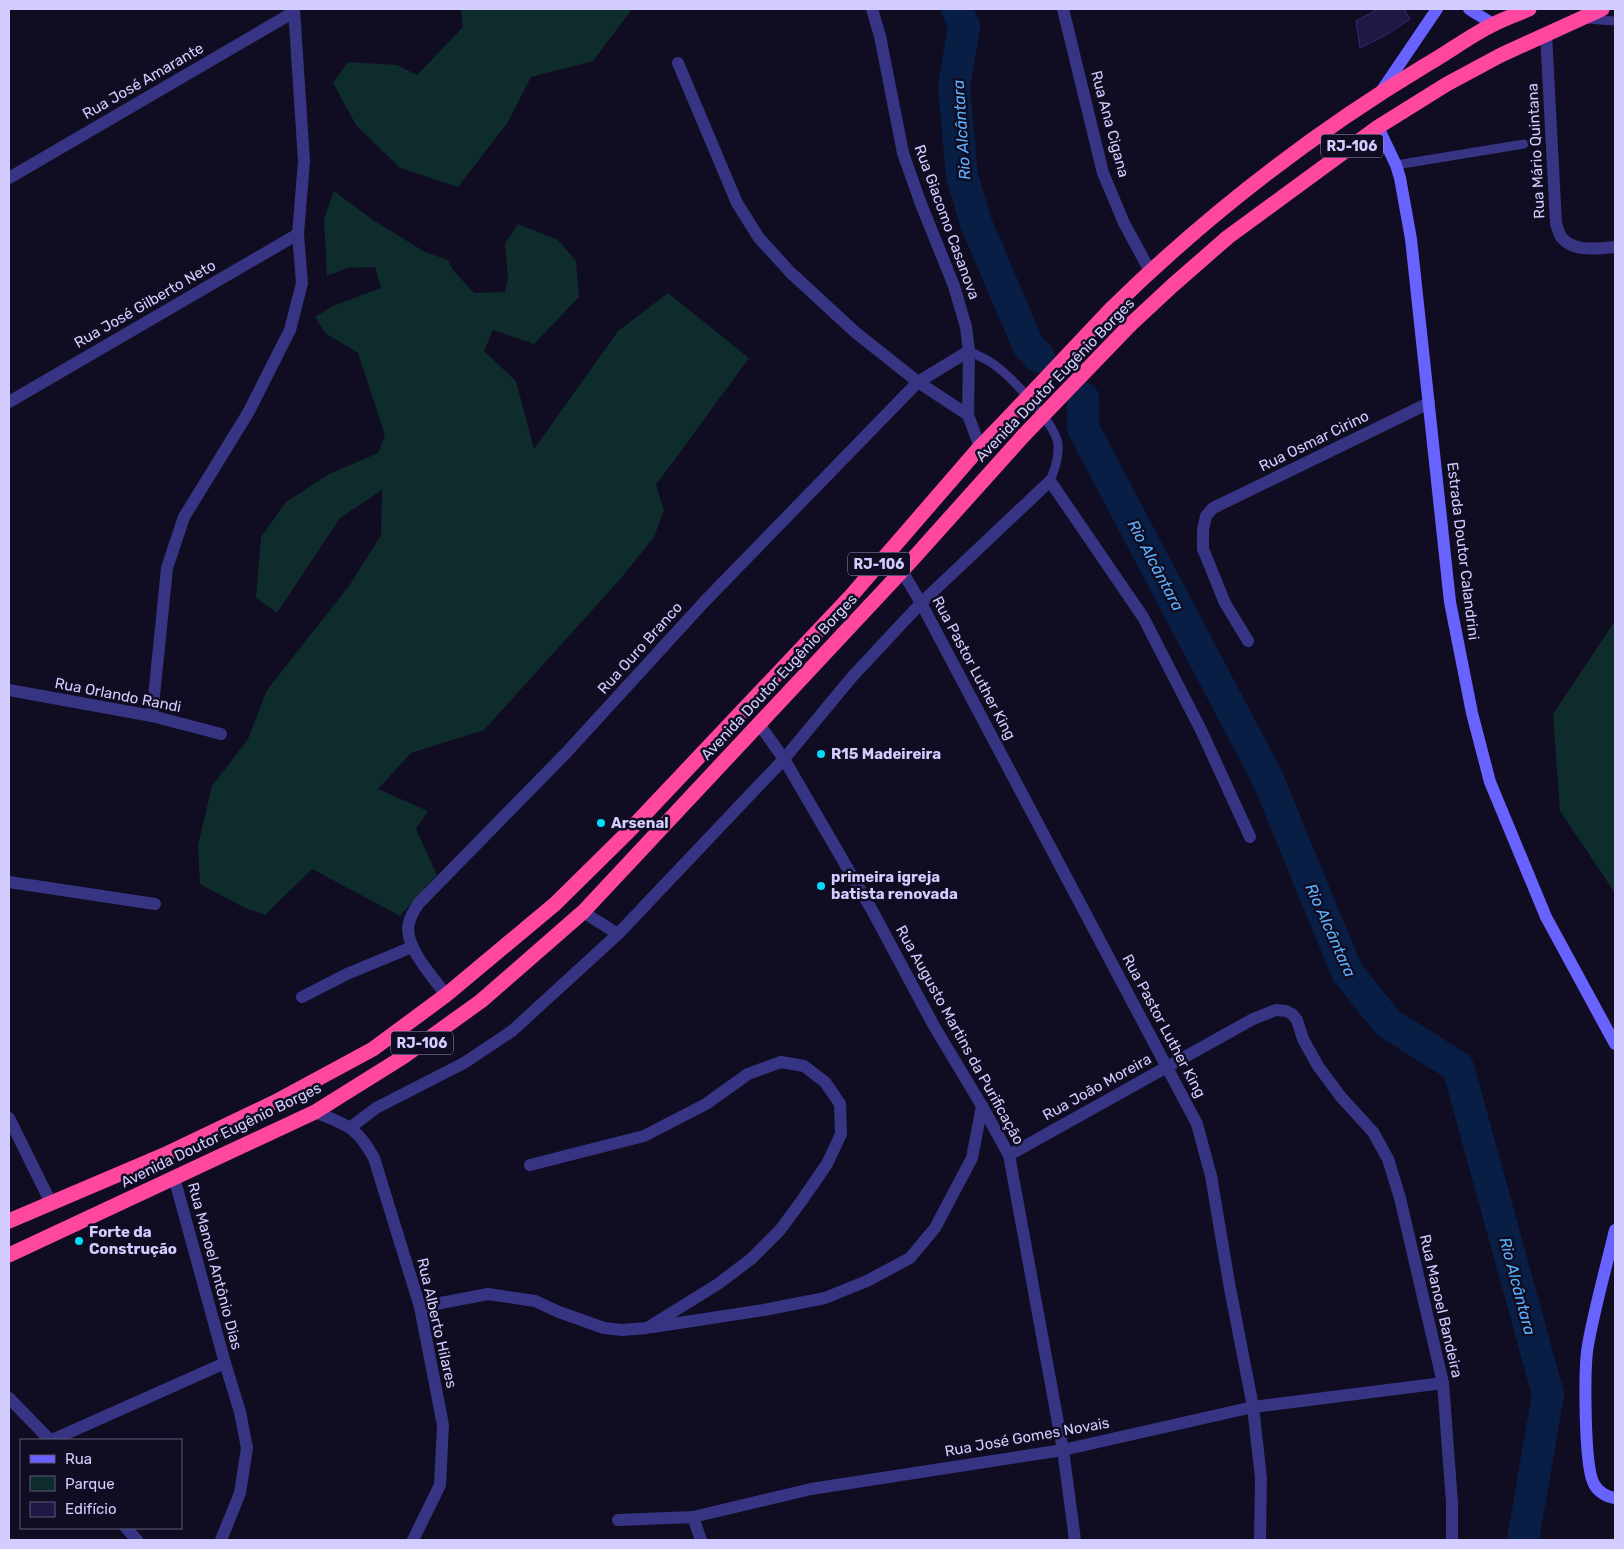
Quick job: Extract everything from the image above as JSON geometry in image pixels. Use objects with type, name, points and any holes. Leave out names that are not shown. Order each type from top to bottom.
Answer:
[{"type":"highway","name":"Avenida Doutor Eugênio Borges","points":[[9,1221],[164,1155],[275,1102],[372,1049],[446,995],[555,904],[626,834],[851,596],[980,447],[1150,270],[1235,199],[1310,142],[1380,93],[1493,24],[1529,9]]},
{"type":"highway","name":"Avenida Doutor Eugênio Borges","points":[[9,1255],[315,1112],[403,1057],[481,1000],[583,912],[902,571],[1024,434],[1130,325],[1173,285],[1228,237],[1378,127],[1447,84],[1501,55],[1602,9]]},
{"type":"street","name":"Rua Giacomo Casanova","points":[[872,9],[880,36],[903,153],[954,286],[966,327],[969,351],[968,415],[980,447]]},
{"type":"street","name":"Rua Ana Cigana","points":[[1063,9],[1103,172],[1124,223],[1150,270]]},
{"type":"street","points":[[1380,93],[1437,9]]},
{"type":"street","points":[[1469,9],[1493,24]]},
{"type":"street","points":[[152,716],[167,568],[184,517],[248,413],[290,330],[302,283],[298,234],[304,161],[294,10]]},
{"type":"street","name":"Rua José Amarante","points":[[9,178],[294,10]]},
{"type":"street","name":"Rua Mário Quintana","points":[[1546,34],[1556,224],[1562,238],[1572,245],[1584,249],[1615,247]]},
{"type":"street","points":[[678,63],[737,203],[759,238],[790,272],[855,332],[918,382],[968,415]]},
{"type":"street","name":"Estrada Doutor Calandrini","points":[[1378,127],[1400,178],[1410,239],[1450,602],[1472,713],[1490,782],[1546,917],[1615,1044]]},
{"type":"street","name":"Rua José Gilberto Neto","points":[[9,402],[298,234]]},
{"type":"street","name":"Rua Ouro Branco","points":[[446,995],[412,947],[408,928],[411,915],[419,903],[566,753],[705,601],[918,382],[969,351]]},
{"type":"street","name":"Rua Osmar Cirino","points":[[1248,641],[1225,603],[1203,549],[1202,530],[1206,516],[1213,508],[1429,402]]},
{"type":"street","points":[[351,1127],[376,1108],[464,1063],[512,1031],[618,934],[784,759],[852,677],[921,603],[1050,481],[1144,617],[1201,730],[1250,837]]},
{"type":"street","name":"Rua Pastor Luther King","points":[[902,571],[921,603],[1168,1066],[1197,1124],[1211,1176],[1229,1282],[1254,1408],[1261,1478],[1260,1540]]},
{"type":"street","name":"Rua Orlando Randi","points":[[9,690],[152,716],[221,734]]},
{"type":"street","name":"Rua Augusto Martins da Purificação","points":[[759,724],[784,759],[873,912],[934,1026],[1009,1154],[1063,1450],[1075,1540]]},
{"type":"street","points":[[9,882],[154,904]]},
{"type":"street","points":[[583,912],[618,934]]},
{"type":"street","points":[[302,997],[347,974],[412,947]]},
{"type":"street","name":"Rua João Moreira","points":[[1009,1154],[1253,1019],[1276,1010],[1286,1011],[1297,1020],[1303,1039],[1318,1066],[1341,1097]]},
{"type":"street","points":[[530,1165],[644,1136],[706,1104],[748,1074],[781,1062],[804,1066],[825,1082],[840,1104],[841,1134],[826,1164],[800,1203],[780,1230],[751,1259],[718,1284],[647,1328]]},
{"type":"street","name":"Rua Manoel Bandeira","points":[[1341,1097],[1373,1132],[1388,1159],[1400,1198],[1443,1383],[1452,1503],[1452,1540]]},
{"type":"street","points":[[420,1307],[488,1294],[535,1301],[604,1328],[622,1330],[647,1328],[764,1310],[825,1298],[868,1281],[910,1258],[935,1228],[972,1158],[982,1106]]},
{"type":"street","name":"Rua Alberto Hilares","points":[[315,1112],[351,1127],[365,1141],[374,1158],[420,1307],[443,1425],[440,1485],[413,1540]]},
{"type":"street","points":[[9,1118],[51,1203]]},
{"type":"street","name":"Rua Manoel Antônio Dias","points":[[174,1177],[240,1412],[247,1448],[240,1493],[220,1540]]},
{"type":"street","points":[[1615,1230],[1588,1346],[1586,1410],[1589,1470],[1593,1483],[1599,1492],[1615,1498]]},
{"type":"street","name":"Rua Manoel Antônio Dias","points":[[53,1439],[225,1363]]},
{"type":"street","name":"Rua José Gomes Novais","points":[[618,1520],[693,1517],[811,1489],[1063,1450],[1254,1408],[1443,1383]]},
{"type":"street","points":[[9,1398],[50,1439]]},
{"type":"street","points":[[693,1517],[701,1540]]},
{"type":"street","points":[[127,1529],[137,1540]]},
{"type":"lane","points":[[1580,18],[1615,21]]},
{"type":"lane","points":[[1396,166],[1524,144]]},
{"type":"lane","points":[[969,351],[994,364],[1013,381],[1049,423],[1058,442],[1058,459],[1050,481]]},
{"type":"green space","points":[[461,9],[632,9],[593,61],[531,77],[508,122],[458,187],[400,168],[356,125],[333,83],[348,62],[397,65],[417,75],[463,27]]},
{"type":"green space","points":[[334,191],[373,220],[425,252],[448,260],[453,270],[474,293],[505,292],[508,278],[505,244],[518,224],[558,240],[576,261],[579,297],[534,344],[493,330],[484,351],[516,381],[534,449],[618,331],[668,293],[749,358],[656,485],[664,510],[654,537],[623,576],[484,730],[411,753],[378,789],[428,811],[416,829],[437,875],[400,916],[312,869],[265,915],[243,907],[200,884],[198,845],[212,786],[248,739],[267,690],[349,586],[381,535],[382,490],[340,518],[277,613],[256,598],[261,537],[286,502],[329,474],[378,453],[385,435],[358,353],[325,333],[315,317],[333,306],[381,288],[375,267],[347,268],[327,276],[324,219]]},
{"type":"green space","points":[[1615,621],[1615,893],[1560,811],[1553,714]]},
{"type":"building","points":[[1378,9],[1404,9],[1410,19],[1388,34],[1360,48],[1356,21]]},
{"type":"waterway","name":"Rio Alcântara","points":[[957,9],[964,27],[954,86],[962,176],[976,223],[1028,345],[1039,357]]},
{"type":"waterway","name":"Rio Alcântara","points":[[1083,398],[1083,428],[1267,777],[1347,972],[1388,1023],[1458,1067],[1548,1394],[1523,1540]]},
{"type":"place","name":"R15 Madeireira","points":[[821,754]]},
{"type":"place","name":"Arsenal","points":[[601,823]]},
{"type":"place","name":"primeira igreja batista renovada","points":[[821,886]]},
{"type":"place","name":"Forte da Construção","points":[[79,1241]]}]
